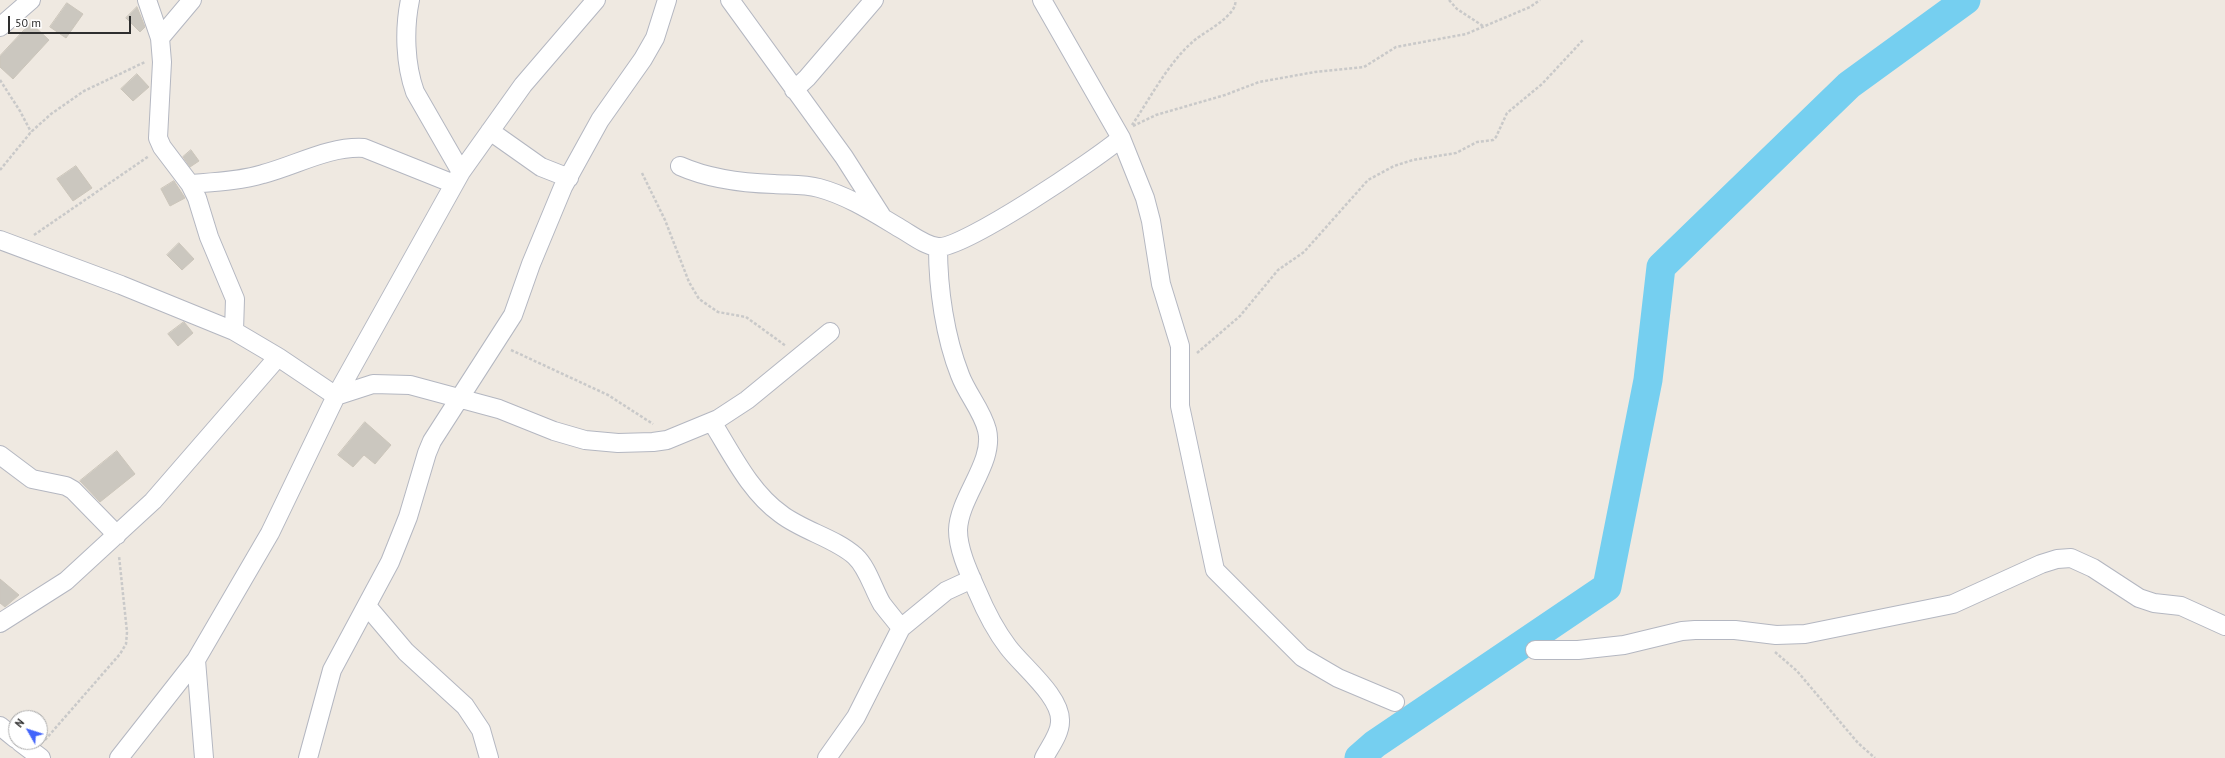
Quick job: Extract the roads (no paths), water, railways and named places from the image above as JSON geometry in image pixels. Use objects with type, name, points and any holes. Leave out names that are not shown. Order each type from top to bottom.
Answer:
[{"type":"street","points":[[0,27],[31,0]]},
{"type":"street","points":[[147,0],[161,46],[158,128],[162,147],[190,184],[200,209],[208,237],[235,299],[234,331]]},
{"type":"street","points":[[161,46],[192,0]]},
{"type":"street","points":[[410,0],[406,24],[411,80],[415,92],[458,178]]},
{"type":"street","points":[[119,758],[196,660],[270,533],[336,396],[458,178],[523,85],[596,0]]},
{"type":"street","points":[[308,758],[332,670],[367,606],[399,541],[414,498],[427,453],[513,315],[531,264],[563,187],[600,120],[643,59],[655,38],[667,0]]},
{"type":"street","points":[[730,0],[844,157],[883,218]]},
{"type":"street","points":[[794,90],[807,78],[874,0]]},
{"type":"street","points":[[1042,0],[1126,132],[1138,180],[1151,221],[1161,284],[1180,346],[1180,406],[1215,570],[1302,657],[1338,678],[1394,702]]},
{"type":"street","points":[[490,131],[541,166],[569,178]]},
{"type":"street","points":[[680,166],[697,174],[736,181],[819,188],[846,198],[918,239],[938,248],[964,240],[1023,205],[1126,132]]},
{"type":"street","points":[[190,184],[222,182],[263,174],[335,150],[352,148],[364,148],[458,178]]},
{"type":"street","points":[[0,240],[121,284],[234,331],[278,356],[336,396]]},
{"type":"street","points":[[938,248],[940,277],[950,340],[960,375],[987,430],[988,444],[968,494],[958,530],[960,545],[972,579],[999,634],[1056,704],[1060,723],[1054,741],[1044,758]]},
{"type":"street","points":[[336,396],[373,384],[394,383],[410,385],[499,409],[548,429],[585,440],[640,443],[674,437],[712,422],[747,400],[830,332]]},
{"type":"street","points":[[0,623],[66,581],[117,535],[152,501],[199,445],[278,356]]},
{"type":"street","points":[[712,422],[748,478],[769,504],[781,515],[808,531],[846,549],[856,557],[882,604],[901,628]]},
{"type":"street","points":[[0,455],[32,479],[66,486],[73,490],[117,535]]},
{"type":"street","points":[[1535,650],[1578,650],[1624,645],[1682,631],[1695,630],[1734,630],[1758,634],[1805,634],[1953,604],[2042,564],[2057,559],[2071,558],[2093,568],[2139,598],[2154,603],[2182,606],[2225,626]]},
{"type":"street","points":[[827,758],[856,717],[901,628],[946,591],[972,579]]},
{"type":"street","points":[[367,606],[406,652],[465,706],[481,730],[489,758]]},
{"type":"street","points":[[196,660],[204,758]]},
{"type":"street","points":[[0,726],[8,732]]},
{"type":"waterway","points":[[1359,758],[1375,744],[1607,587],[1648,380],[1661,267],[1849,85],[1966,0]]}]
